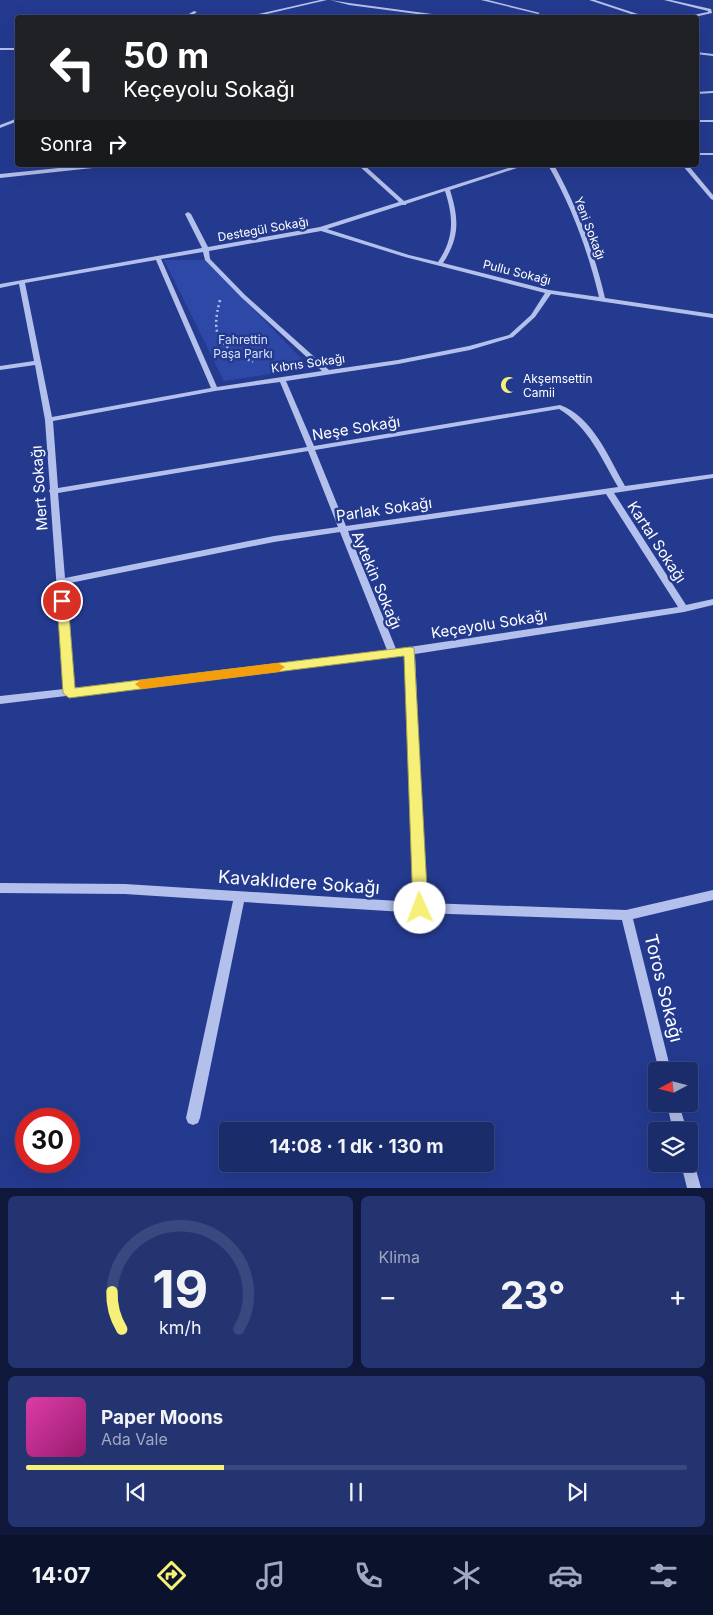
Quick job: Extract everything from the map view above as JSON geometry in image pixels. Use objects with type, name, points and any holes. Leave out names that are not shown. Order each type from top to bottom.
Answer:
[{"type":"street","points":[[254,15],[274,9],[324,0]]},
{"type":"street","points":[[332,0],[349,4],[436,15]]},
{"type":"street","points":[[483,0],[538,13]]},
{"type":"street","points":[[591,0],[638,15]]},
{"type":"street","points":[[666,0],[710,10],[710,13],[698,15]]},
{"type":"street","points":[[190,15],[195,12]]},
{"type":"street","points":[[0,50],[15,49]]},
{"type":"street","points":[[699,53],[713,55]]},
{"type":"street","points":[[699,92],[713,92]]},
{"type":"street","points":[[0,127],[15,120]]},
{"type":"street","points":[[699,121],[713,121]]},
{"type":"street","points":[[699,154],[713,154]]},
{"type":"street","points":[[0,176],[83,167]]},
{"type":"street","points":[[363,167],[404,204]]},
{"type":"street","name":"Destegül Sokağı","points":[[0,286],[321,229],[516,167]]},
{"type":"street","name":"Yeni Sokağı","points":[[552,167],[563,184],[592,256],[603,300]]},
{"type":"street","points":[[687,167],[710,189],[713,198]]},
{"type":"street","points":[[440,264],[448,253],[455,230],[455,211],[447,188]]},
{"type":"street","points":[[188,214],[206,250],[207,258],[243,296],[327,372]]},
{"type":"street","name":"Pullu Sokağı","points":[[321,229],[440,264],[549,292],[713,316]]},
{"type":"street","points":[[158,259],[215,388]]},
{"type":"street","name":"Mert Sokağı","points":[[22,282],[48,420],[69,693]]},
{"type":"street","name":"Kıbrıs Sokağı","points":[[48,420],[215,388],[327,372],[470,348],[511,336],[534,316],[549,292]]},
{"type":"street","points":[[0,368],[38,362]]},
{"type":"street","name":"Aytekin Sokağı","points":[[282,378],[312,449],[341,529],[393,653]]},
{"type":"street","name":"Neşe Sokağı","points":[[52,491],[560,407],[572,412],[583,423],[622,488]]},
{"type":"street","name":"Parlak Sokağı","points":[[61,582],[274,539],[713,476]]},
{"type":"street","name":"Kartal Sokağı","points":[[608,490],[684,609]]},
{"type":"street","name":"Keçeyolu Sokağı","points":[[0,700],[410,651],[684,609],[713,602]]},
{"type":"street","points":[[410,651],[420,908]]},
{"type":"street","name":"Kavaklıdere Sokağı","points":[[0,888],[125,889],[420,908],[626,915],[713,895]]},
{"type":"street","points":[[194,1118],[240,896]]},
{"type":"street","name":"Toros Sokağı","points":[[626,915],[663,1062]]},
{"type":"street","points":[[690,1172],[694,1188]]},
{"type":"path","points":[[219,293],[220,302],[215,328],[221,340],[231,350],[252,362],[297,376]]},
{"type":"green space","name":"Fahrettin Paşa Parkı","points":[[164,260],[206,260],[310,368],[224,381]]},
{"type":"slow traffic","points":[[141,684],[278,667]]},
{"type":"place","name":"Akşemsettin Camii","points":[[509,385]]},
{"type":"route","points":[[62,601],[69,693],[410,651],[420,908]]}]
